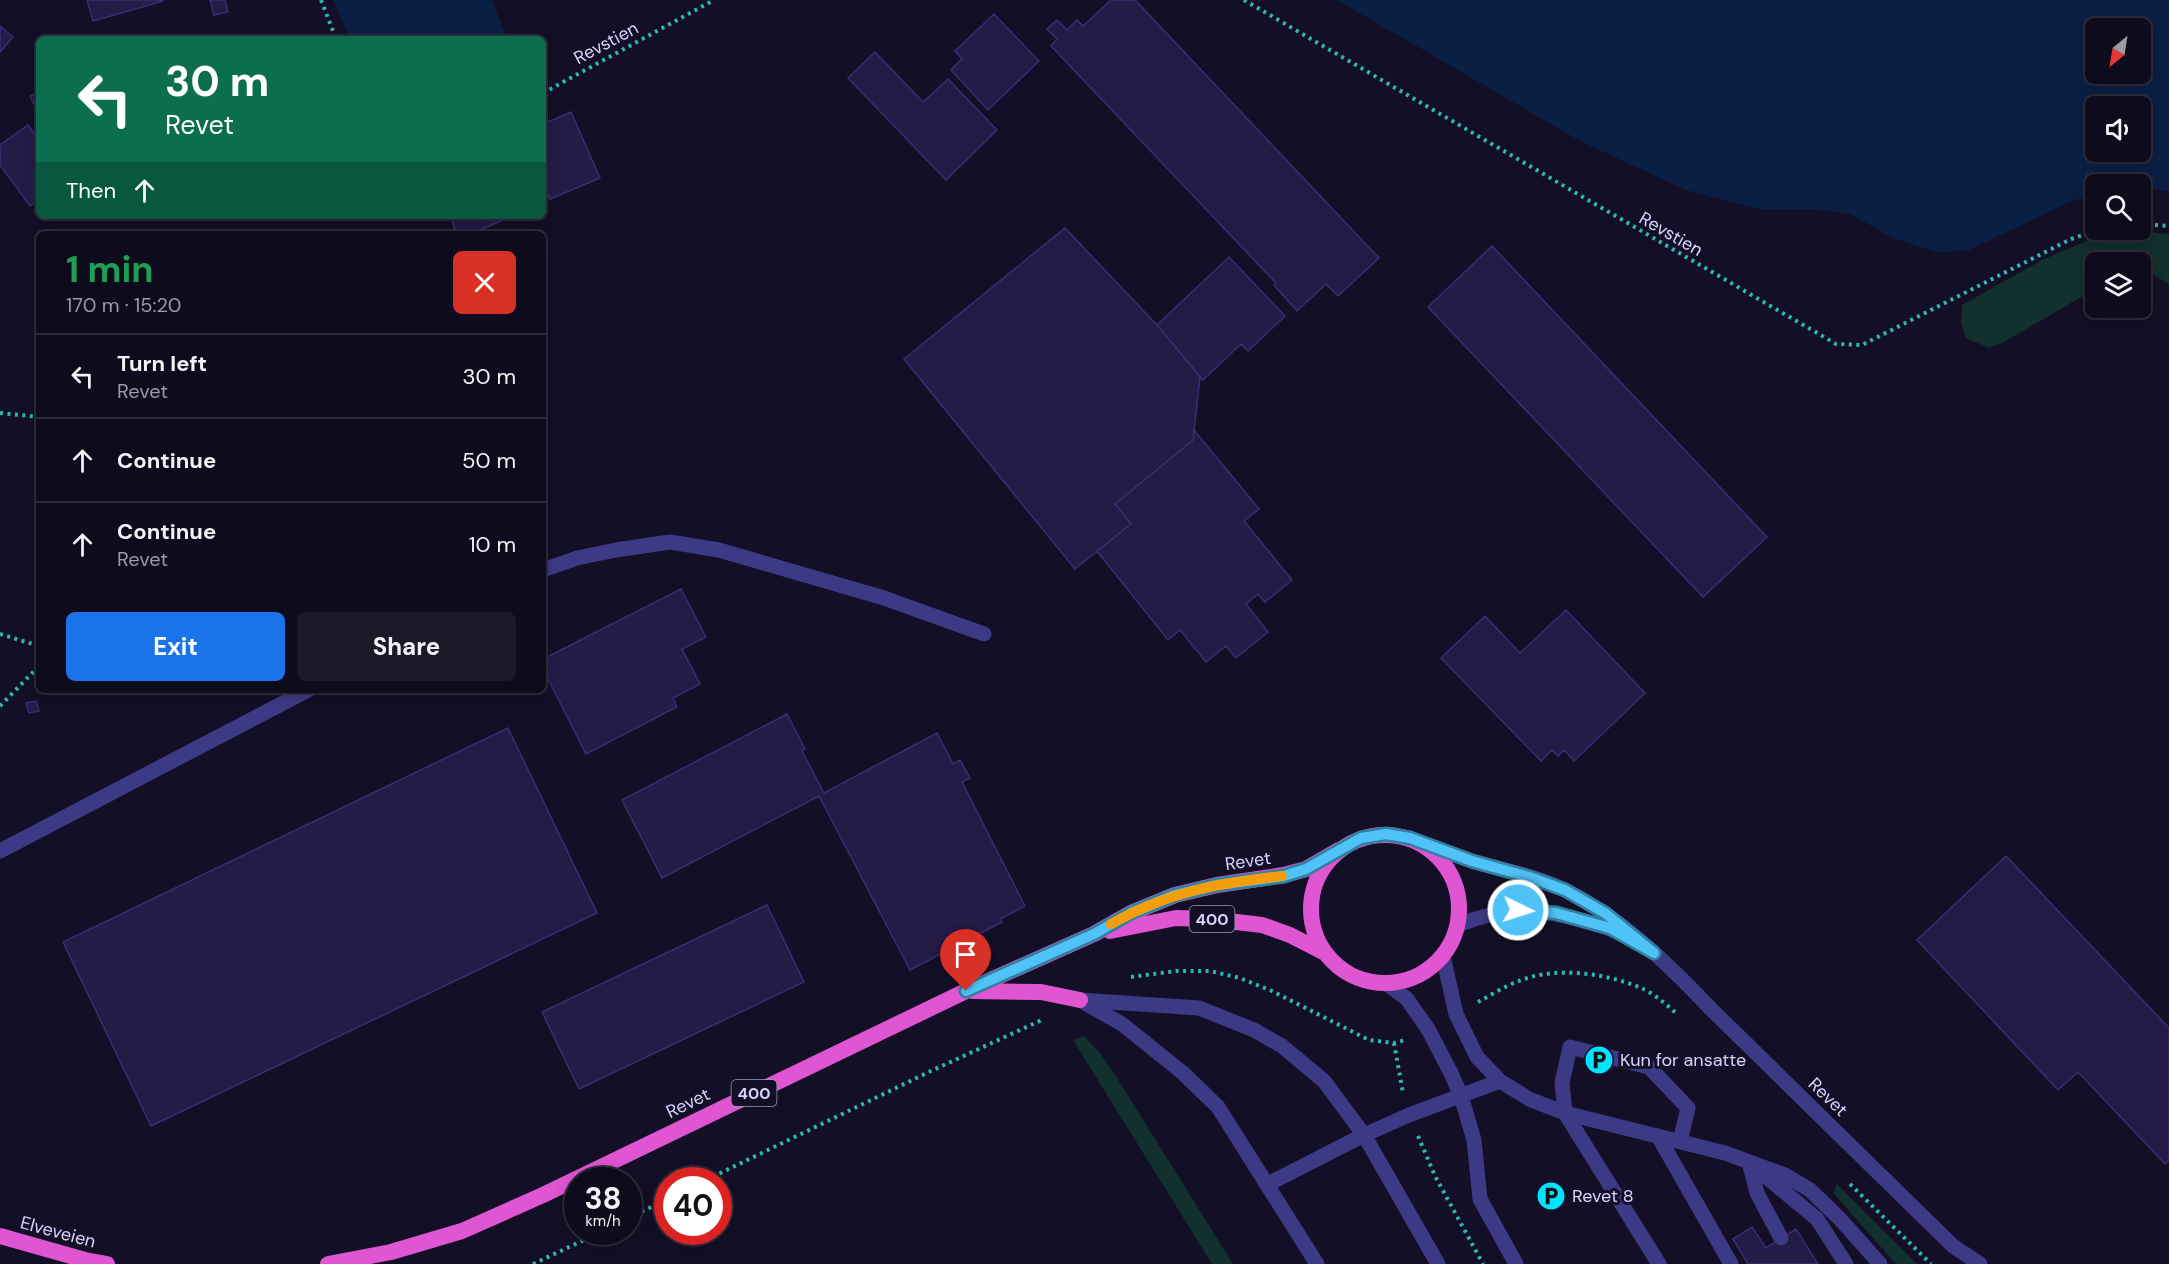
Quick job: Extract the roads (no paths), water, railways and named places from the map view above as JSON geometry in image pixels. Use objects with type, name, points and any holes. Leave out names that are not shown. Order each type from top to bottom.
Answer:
[{"type":"highway","name":"400","points":[[1386,834],[1410,838],[1434,852],[1449,871],[1459,900],[1458,925],[1443,956],[1432,967],[1409,980],[1380,983],[1353,976],[1325,953],[1313,928],[1311,898],[1319,873],[1339,850],[1361,838],[1386,834]]},
{"type":"highway","name":"Revet","points":[[328,1264],[391,1252],[462,1231],[533,1200],[966,991],[1094,934],[1131,913],[1175,895],[1217,885],[1284,876],[1306,869],[1339,850]]},
{"type":"highway","name":"Revet","points":[[1094,934],[1176,918],[1211,919],[1262,925],[1290,935],[1325,953]]},
{"type":"highway","name":"400","points":[[966,991],[1041,992],[1080,1000]]},
{"type":"highway","name":"Elveveien","points":[[0,1236],[107,1264]]},
{"type":"street","points":[[546,569],[587,556],[670,542],[719,550],[884,598],[984,634]]},
{"type":"street","points":[[0,851],[302,693]]},
{"type":"street","name":"Revet","points":[[1410,838],[1472,861],[1565,890],[1605,913],[1654,953],[1953,1246],[1980,1264]]},
{"type":"street","name":"Revet","points":[[1458,925],[1478,917],[1518,910],[1556,913],[1610,928],[1654,953]]},
{"type":"street","points":[[1443,956],[1456,1014],[1477,1057],[1500,1080],[1529,1099],[1565,1113],[1680,1141],[1785,1175],[1810,1190],[1880,1264]]},
{"type":"street","points":[[1386,983],[1407,999],[1428,1029],[1461,1096],[1474,1140],[1480,1199],[1516,1264]]},
{"type":"street","points":[[1080,1000],[1199,1008],[1254,1030],[1282,1046],[1324,1081],[1364,1135],[1438,1264]]},
{"type":"street","points":[[1080,1000],[1122,1024],[1183,1073],[1218,1107],[1317,1264]]},
{"type":"street","points":[[1659,1264],[1565,1113],[1562,1083],[1570,1047],[1649,1067],[1688,1108],[1680,1141]]},
{"type":"street","points":[[1268,1184],[1364,1135],[1500,1080]]},
{"type":"street","points":[[1658,1136],[1731,1264]]},
{"type":"street","points":[[1749,1162],[1757,1193],[1781,1238]]},
{"type":"street","points":[[1749,1162],[1817,1219],[1846,1264]]},
{"type":"water","points":[[334,0],[492,0],[506,36],[348,36]]},
{"type":"water","points":[[1337,0],[2169,0],[2169,191],[2151,189],[2151,174],[2085,174],[2085,198],[2074,200],[1969,250],[1941,253],[1895,239],[1850,214],[1810,209],[1758,209],[1686,190],[1582,142]]},
{"type":"place","name":"Kun for ansatte","points":[[1599,1060]]},
{"type":"place","name":"Revet 8","points":[[1551,1196]]}]
